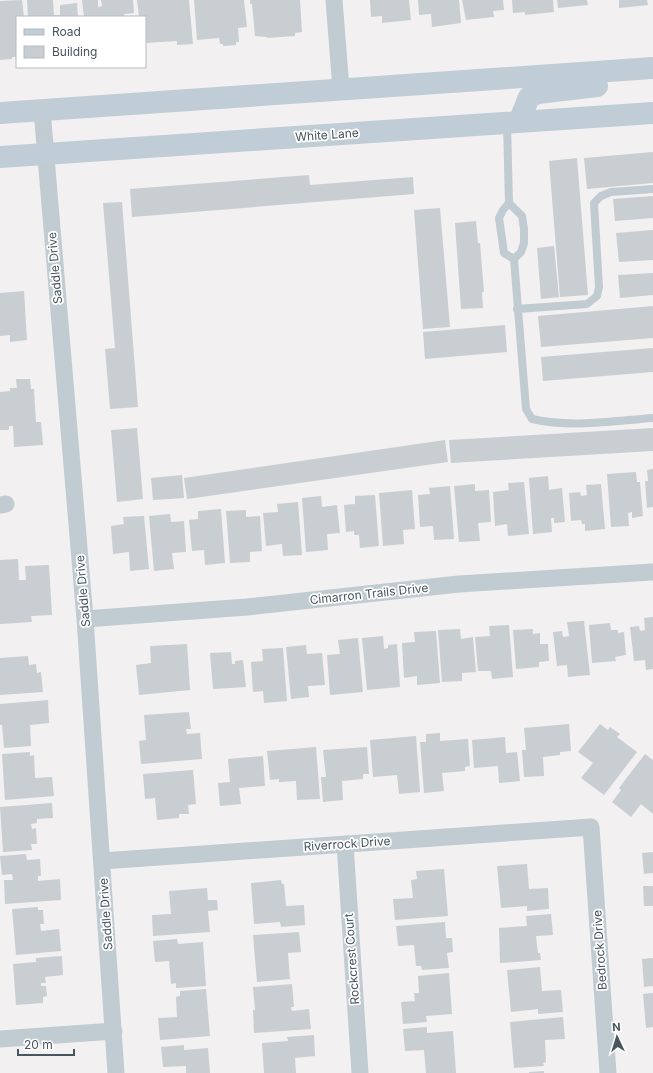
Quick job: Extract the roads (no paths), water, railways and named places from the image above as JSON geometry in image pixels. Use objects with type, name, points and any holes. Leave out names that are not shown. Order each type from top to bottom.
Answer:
[{"type":"main road","points":[[0,113],[649,69]]},
{"type":"main road","points":[[513,123],[529,97],[538,93],[622,83],[636,78],[649,69]]},
{"type":"main road","name":"White Lane","points":[[0,158],[653,113]]},
{"type":"street","points":[[334,0],[341,89]]},
{"type":"street","name":"Saddle Drive","points":[[42,110],[86,619],[116,1073]]},
{"type":"street","name":"Cimarron Trails Drive","points":[[86,619],[247,607],[459,584],[653,572]]},
{"type":"street","name":"Riverrock Drive","points":[[102,861],[591,828]]},
{"type":"street","name":"Bedrock Drive","points":[[591,828],[608,1073]]},
{"type":"street","name":"Rockcrest Court","points":[[344,844],[360,1073]]},
{"type":"street","points":[[0,1039],[114,1031]]},
{"type":"lane","points":[[513,123],[509,203],[499,218],[504,253],[514,259]]},
{"type":"lane","points":[[517,309],[587,304],[597,296],[599,287],[594,203],[601,196],[611,192],[653,189]]},
{"type":"lane","points":[[509,203],[522,216],[524,229],[524,243],[521,252],[514,259],[526,409],[532,419],[548,422],[578,424],[653,418]]}]
